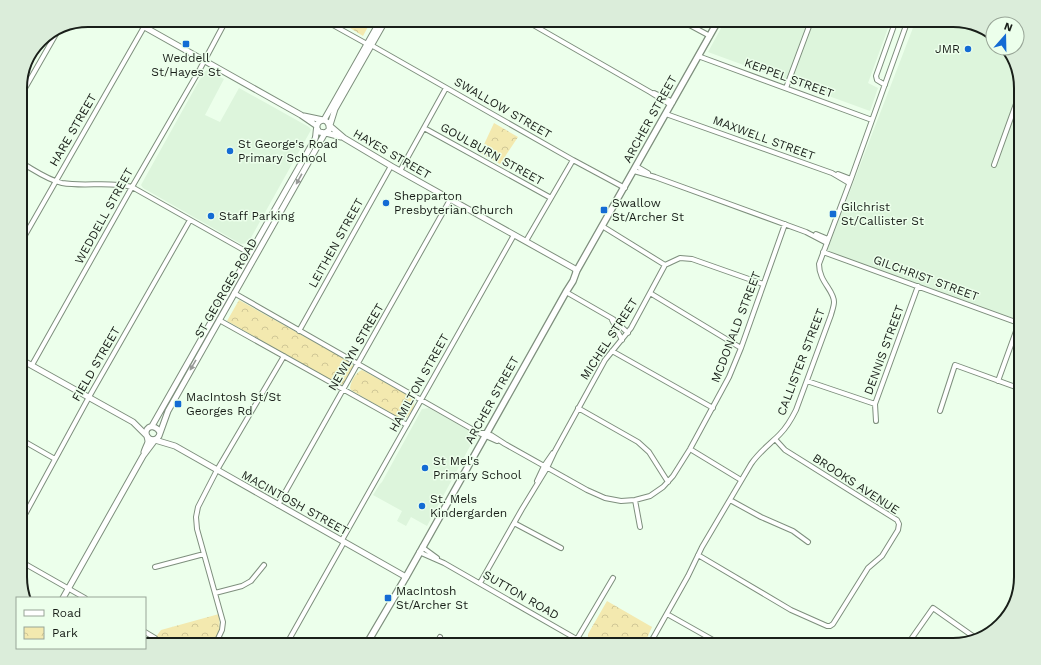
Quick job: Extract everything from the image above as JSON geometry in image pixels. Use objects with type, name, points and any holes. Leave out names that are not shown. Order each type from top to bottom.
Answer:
[{"type":"main road","name":"ARCHER STREET","points":[[370,638],[406,577],[484,434],[566,292],[574,281],[578,270],[602,226],[625,188],[715,27]]},
{"type":"street","name":"HARE STREET","points":[[27,232],[141,27]]},
{"type":"street","points":[[144,27],[301,115],[317,127],[321,133],[326,133],[329,130],[333,109]]},
{"type":"street","name":"WEDDELL STREET","points":[[32,365],[194,78],[194,74],[204,60],[222,27]]},
{"type":"street","name":"SWALLOW STREET","points":[[336,27],[625,188]]},
{"type":"street","points":[[317,127],[319,122],[323,120],[333,109],[379,27]]},
{"type":"street","name":"MAXWELL STREET","points":[[537,27],[650,92],[669,108],[690,122],[832,173],[850,181]]},
{"type":"street","points":[[693,27],[710,36]]},
{"type":"street","points":[[786,88],[809,27]]},
{"type":"street","points":[[885,85],[876,80],[876,76],[893,27]]},
{"type":"street","name":"CALLISTER STREET","points":[[653,638],[741,480],[758,454],[789,423],[796,410],[834,302],[832,295],[819,272],[819,264],[906,27]]},
{"type":"street","points":[[27,84],[50,40]]},
{"type":"street","name":"KEPPEL STREET","points":[[698,56],[872,120]]},
{"type":"street","points":[[400,170],[446,88]]},
{"type":"street","points":[[994,164],[1014,109]]},
{"type":"street","points":[[301,115],[323,120],[328,122],[330,126]]},
{"type":"street","name":"HAYES STREET","points":[[330,126],[344,138],[391,166],[578,270]]},
{"type":"street","name":"ST GEORGES ROAD","points":[[151,427],[313,142],[317,133],[317,127]]},
{"type":"street","name":"GOULBURN STREET","points":[[424,128],[551,198]]},
{"type":"street","name":"HAYES STREET","points":[[326,133],[344,138]]},
{"type":"street","name":"ST GEORGES ROAD","points":[[160,434],[168,411],[185,380],[326,133]]},
{"type":"street","points":[[313,142],[318,145]]},
{"type":"street","points":[[306,154],[311,158]]},
{"type":"street","points":[[526,241],[573,160]]},
{"type":"street","points":[[27,166],[56,181],[64,183],[121,185],[132,187],[255,256]]},
{"type":"street","name":"LEITHEN STREET","points":[[299,331],[391,166]]},
{"type":"street","points":[[635,169],[827,241]]},
{"type":"street","points":[[285,191],[291,194]]},
{"type":"street","name":"NEWLYN STREET","points":[[278,505],[451,198]]},
{"type":"street","name":"FIELD STREET","points":[[27,509],[190,220]]},
{"type":"street","name":"MCDONALD STREET","points":[[235,291],[299,331],[592,493],[605,498],[621,501],[635,500],[650,496],[668,482],[690,449],[713,408],[729,378],[741,348],[785,224]]},
{"type":"street","points":[[602,226],[665,265],[680,258],[692,260],[763,284]]},
{"type":"street","name":"HAMILTON STREET","points":[[290,638],[421,399],[514,235]]},
{"type":"street","name":"GILCHRIST STREET","points":[[824,252],[1014,321]]},
{"type":"street","name":"MICHEL STREET","points":[[480,583],[605,360],[628,333],[665,265]]},
{"type":"street","points":[[231,286],[235,291]]},
{"type":"street","name":"DENNIS STREET","points":[[876,421],[874,404],[918,286]]},
{"type":"street","points":[[566,292],[609,316],[628,333]]},
{"type":"street","points":[[650,293],[741,348]]},
{"type":"street","points":[[214,316],[407,425]]},
{"type":"street","points":[[609,316],[622,340]]},
{"type":"street","points":[[998,381],[1014,339]]},
{"type":"street","points":[[612,351],[713,408]]},
{"type":"street","points":[[218,638],[222,630],[223,622],[197,529],[196,516],[198,507],[217,470],[284,356]]},
{"type":"street","points":[[27,362],[133,422],[158,428],[160,434],[158,438],[142,456]]},
{"type":"street","points":[[940,411],[955,365],[1014,387]]},
{"type":"street","points":[[179,377],[185,380]]},
{"type":"street","points":[[807,381],[874,404]]},
{"type":"street","points":[[578,408],[638,442],[649,452],[668,482]]},
{"type":"street","points":[[133,422],[151,440],[155,440]]},
{"type":"street","points":[[64,597],[142,456],[148,442],[146,435],[148,429],[151,427]]},
{"type":"street","name":"MACINTOSH STREET","points":[[160,434],[175,446],[406,577]]},
{"type":"street","name":"BROOKS AVENUE","points":[[698,555],[791,610],[827,626],[833,624],[868,568],[882,556],[898,530],[899,524],[897,520],[785,450],[775,438]]},
{"type":"street","name":"MACINTOSH STREET","points":[[155,440],[175,446]]},
{"type":"street","points":[[27,443],[55,458]]},
{"type":"street","points":[[690,449],[741,480]]},
{"type":"street","points":[[635,500],[640,527]]},
{"type":"street","points":[[730,500],[761,517],[793,531],[808,542]]},
{"type":"street","points":[[514,523],[561,548]]},
{"type":"street","name":"SUTTON ROAD","points":[[421,550],[575,638]]},
{"type":"street","points":[[156,567],[204,554]]},
{"type":"street","points":[[27,565],[83,597]]},
{"type":"street","points":[[215,593],[242,586],[251,581],[264,565]]},
{"type":"street","points":[[578,638],[613,578]]},
{"type":"street","points":[[912,638],[933,608],[971,635]]},
{"type":"street","points":[[667,614],[710,638]]},
{"type":"street","points":[[146,633],[155,638]]},
{"type":"shaded area","points":[[722,27],[888,27],[868,83],[878,88],[870,111],[708,52]]},
{"type":"shaded area","points":[[913,27],[965,28],[980,33],[985,36],[985,56],[1005,56],[1012,72],[1014,88],[1014,318],[827,251]]},
{"type":"shaded area","name":"St George's Road Primary School","points":[[207,70],[224,79],[205,115],[220,122],[239,88],[309,127],[311,130],[248,243],[241,244],[143,188],[141,185],[204,72]]},
{"type":"shaded area","name":"St Mel's Primary School","points":[[429,408],[473,433],[475,437],[427,526],[411,517],[406,526],[397,521],[402,511],[373,495],[382,482],[422,409]]},
{"type":"green space","points":[[348,27],[368,27],[363,36]]},
{"type":"green space","points":[[494,123],[518,137],[500,164],[480,153]]},
{"type":"green space","points":[[239,300],[350,362],[353,369],[345,383],[339,385],[227,321]]},
{"type":"green space","points":[[362,370],[413,398],[414,406],[406,418],[399,418],[351,390],[350,388],[353,380]]},
{"type":"green space","points":[[607,601],[652,627],[647,638],[588,638],[588,634]]},
{"type":"green space","points":[[219,614],[220,632],[217,638],[155,638],[161,630]]},
{"type":"place","name":"Weddell St/Hayes St","points":[[186,44]]},
{"type":"place","name":"JMR","points":[[968,49]]},
{"type":"place","name":"St George's Road Primary School","points":[[230,151]]},
{"type":"place","name":"Shepparton Presbyterian Church","points":[[386,203]]},
{"type":"place","name":"Swallow St/Archer St","points":[[604,210]]},
{"type":"place","name":"Gilchrist St/Callister St","points":[[833,214]]},
{"type":"place","name":"Staff Parking","points":[[211,216]]},
{"type":"place","name":"MacIntosh St/St Georges Rd","points":[[178,404]]},
{"type":"place","name":"St Mel's Primary School","points":[[425,468]]},
{"type":"place","name":"St. Mels Kindergarden","points":[[422,506]]},
{"type":"place","name":"MacIntosh St/Archer St","points":[[388,598]]}]
